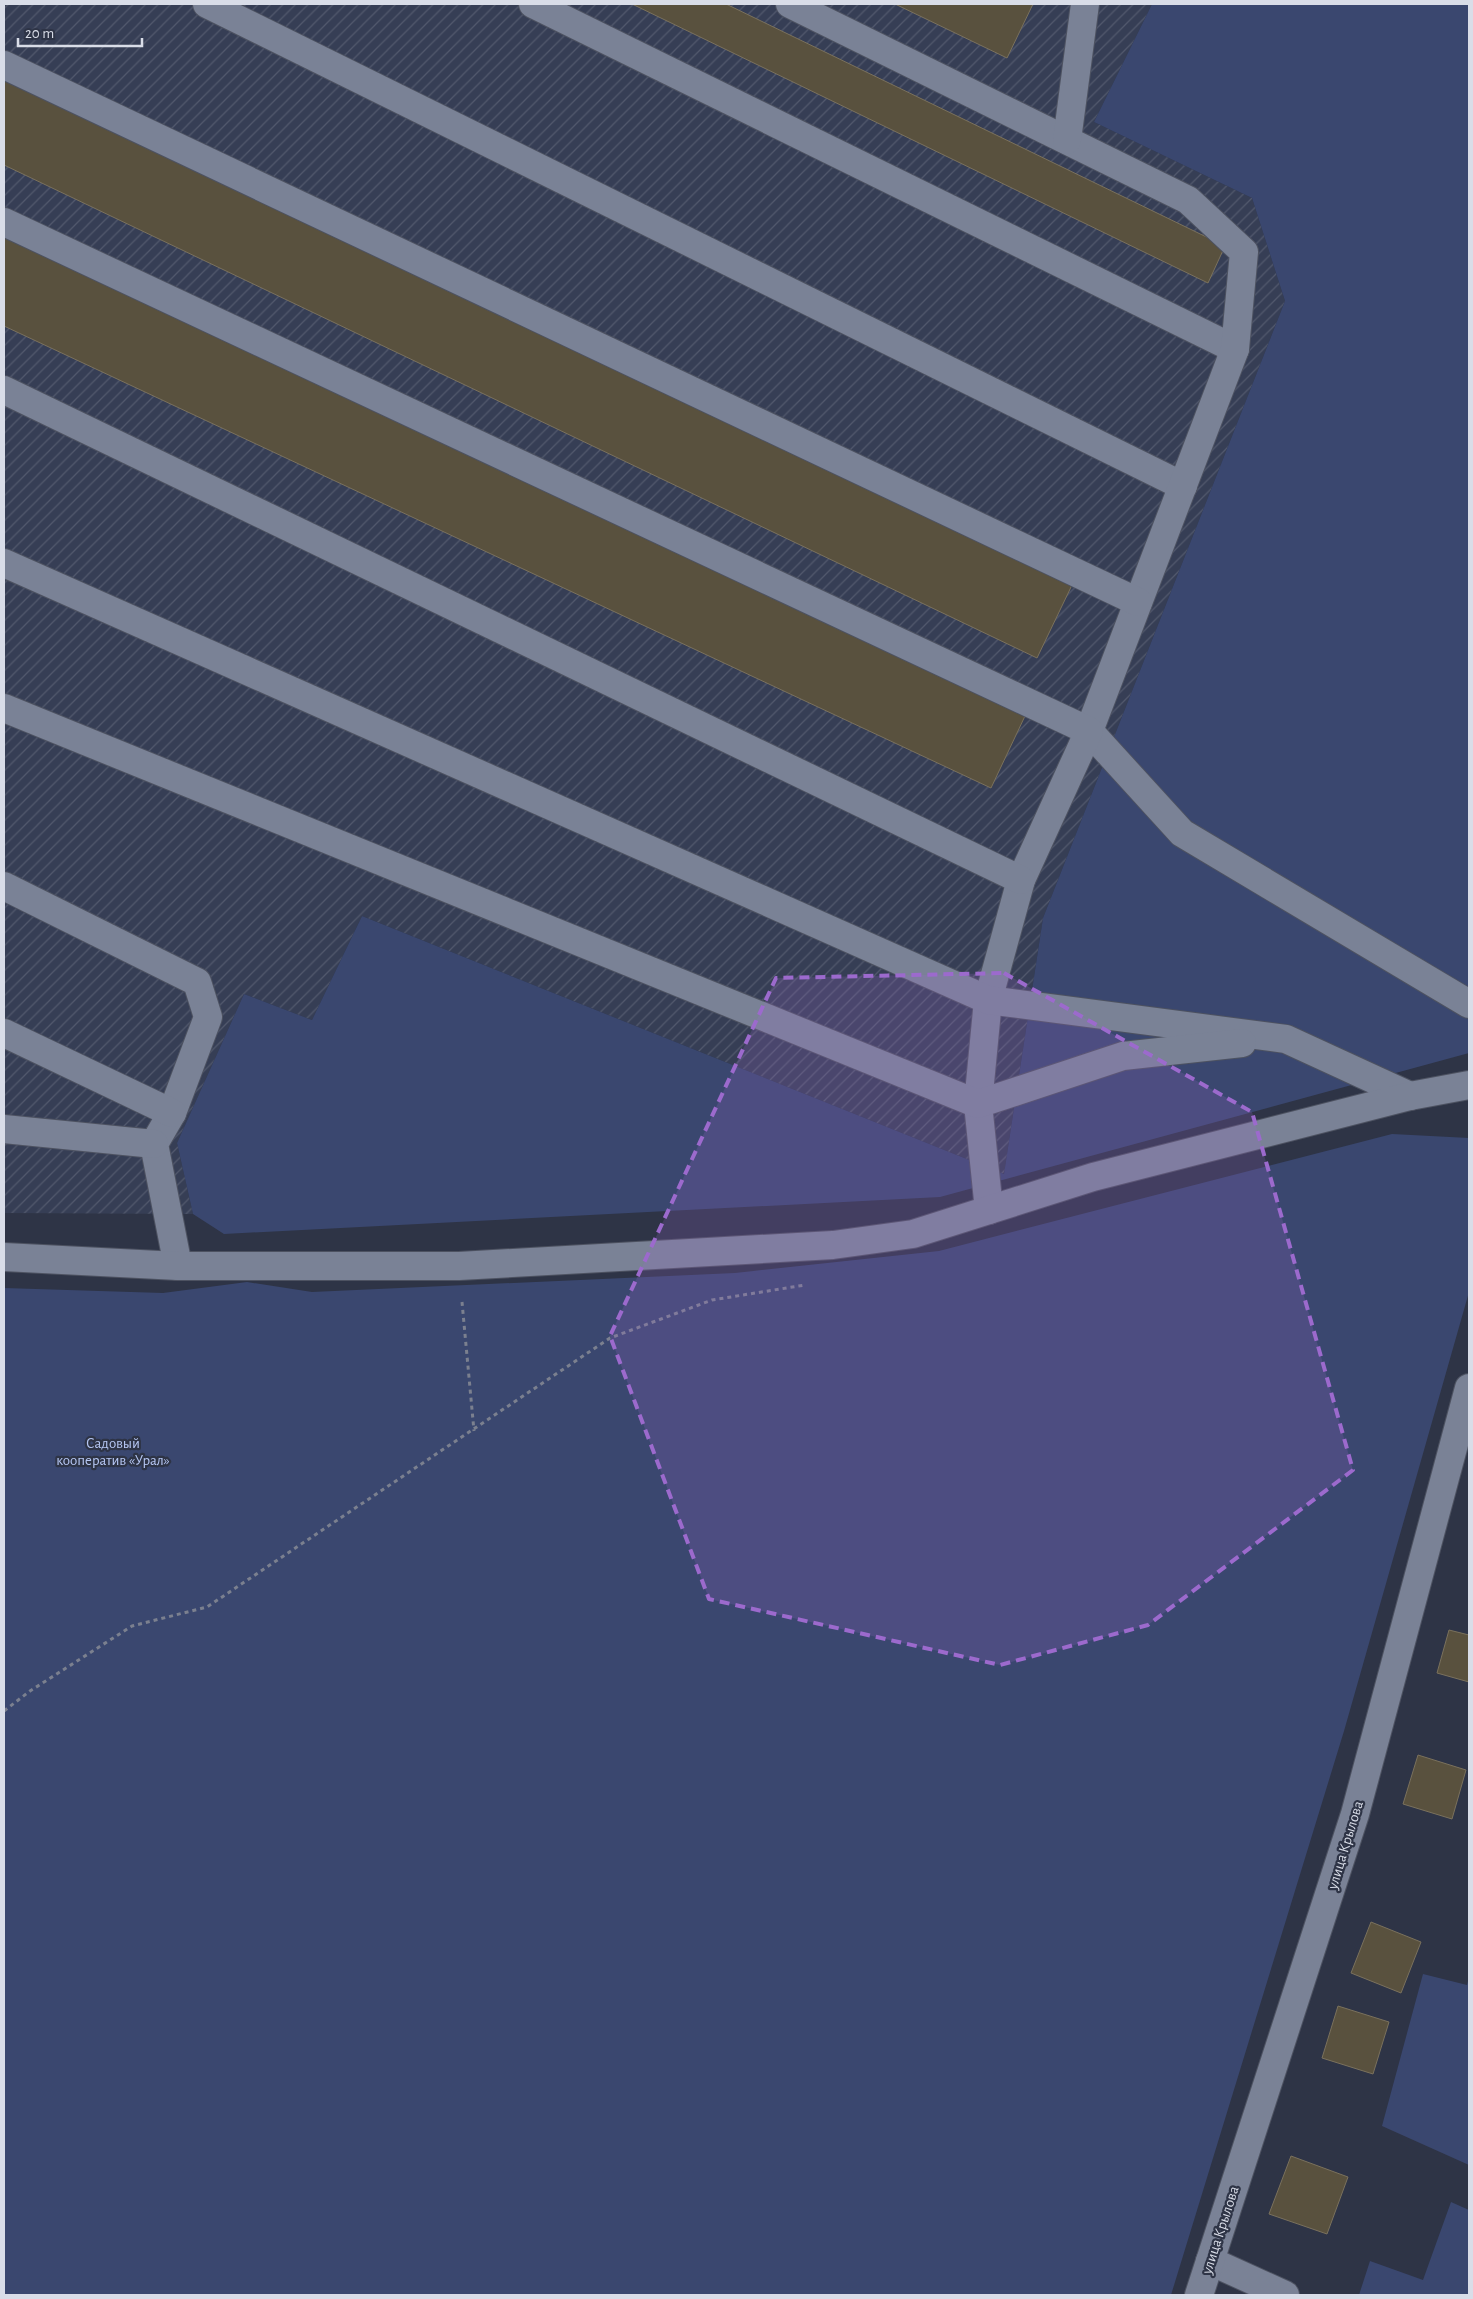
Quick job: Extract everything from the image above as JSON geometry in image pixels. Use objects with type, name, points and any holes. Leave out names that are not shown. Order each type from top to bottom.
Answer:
[{"type":"street","points":[[207,4],[1183,486]]},
{"type":"street","points":[[533,4],[1235,349]]},
{"type":"street","points":[[790,4],[1188,200],[1244,252],[1235,349],[1089,731],[1021,880],[988,1000],[978,1104],[989,1210]]},
{"type":"street","points":[[1067,140],[1085,4]]},
{"type":"street","points":[[4,65],[1138,602]]},
{"type":"street","points":[[4,222],[1089,731],[1182,833],[1469,1004]]},
{"type":"street","points":[[4,390],[1021,880]]},
{"type":"street","points":[[4,563],[988,1000],[1286,1038],[1410,1096]]},
{"type":"street","points":[[4,708],[978,1104],[1123,1056],[1286,1038]]},
{"type":"street","points":[[4,886],[197,982],[208,1017],[172,1112],[154,1144],[178,1266]]},
{"type":"street","points":[[4,1032],[172,1112]]},
{"type":"street","points":[[4,1257],[178,1266],[460,1266],[833,1245],[913,1234],[1093,1177],[1410,1096],[1469,1085]]},
{"type":"street","points":[[4,1129],[154,1144]]},
{"type":"street","name":"улица Крылова","points":[[1199,2295],[1355,1814],[1469,1388]]},
{"type":"street","points":[[1210,2261],[1285,2295]]},
{"type":"path","points":[[460,1266],[474,1431]]},
{"type":"path","points":[[4,1711],[30,1690],[132,1626],[207,1607],[474,1431],[610,1338],[712,1300],[808,1284]]},
{"type":"highlighted area","points":[[1004,973],[1252,1112],[1353,1470],[1148,1625],[1000,1665],[709,1599],[610,1336],[776,978]]},
{"type":"shaded area","points":[[4,4],[1152,4],[1094,122],[1252,198],[1285,301],[1043,918],[1004,1174],[362,916],[312,1020],[244,994],[177,1143],[193,1214],[4,1213]]},
{"type":"green space","points":[[1152,4],[1469,4],[1469,1053],[940,1197],[224,1234],[193,1214],[177,1143],[244,994],[312,1020],[362,916],[1004,1174],[1043,918],[1285,301],[1252,198],[1094,122]]},
{"type":"green space","name":"Садовый кооператив «Урал»","points":[[1392,1134],[1469,1138],[1469,1292],[1344,1731],[1171,2295],[4,2295],[4,1288],[163,1293],[247,1282],[312,1292],[735,1273],[939,1251]]},
{"type":"green space","points":[[1423,1974],[1467,1985],[1469,1977],[1469,2165],[1382,2126]]},
{"type":"green space","points":[[1451,2202],[1469,2210],[1469,2295],[1359,2295],[1370,2261],[1423,2280]]},
{"type":"building","points":[[632,4],[726,4],[1225,246],[1208,283]]},
{"type":"building","points":[[895,4],[1033,4],[1007,58]]},
{"type":"building","points":[[4,75],[1072,585],[1037,658],[4,165]]},
{"type":"building","points":[[4,237],[1025,716],[991,788],[4,326]]},
{"type":"building","points":[[1449,1630],[1469,1635],[1469,1682],[1437,1673]]},
{"type":"building","points":[[1418,1755],[1466,1770],[1452,1819],[1403,1804]]},
{"type":"building","points":[[1371,1922],[1421,1942],[1401,1993],[1351,1973]]},
{"type":"building","points":[[1338,2006],[1389,2022],[1373,2074],[1322,2058]]},
{"type":"building","points":[[1291,2156],[1348,2177],[1327,2234],[1269,2214]]}]
